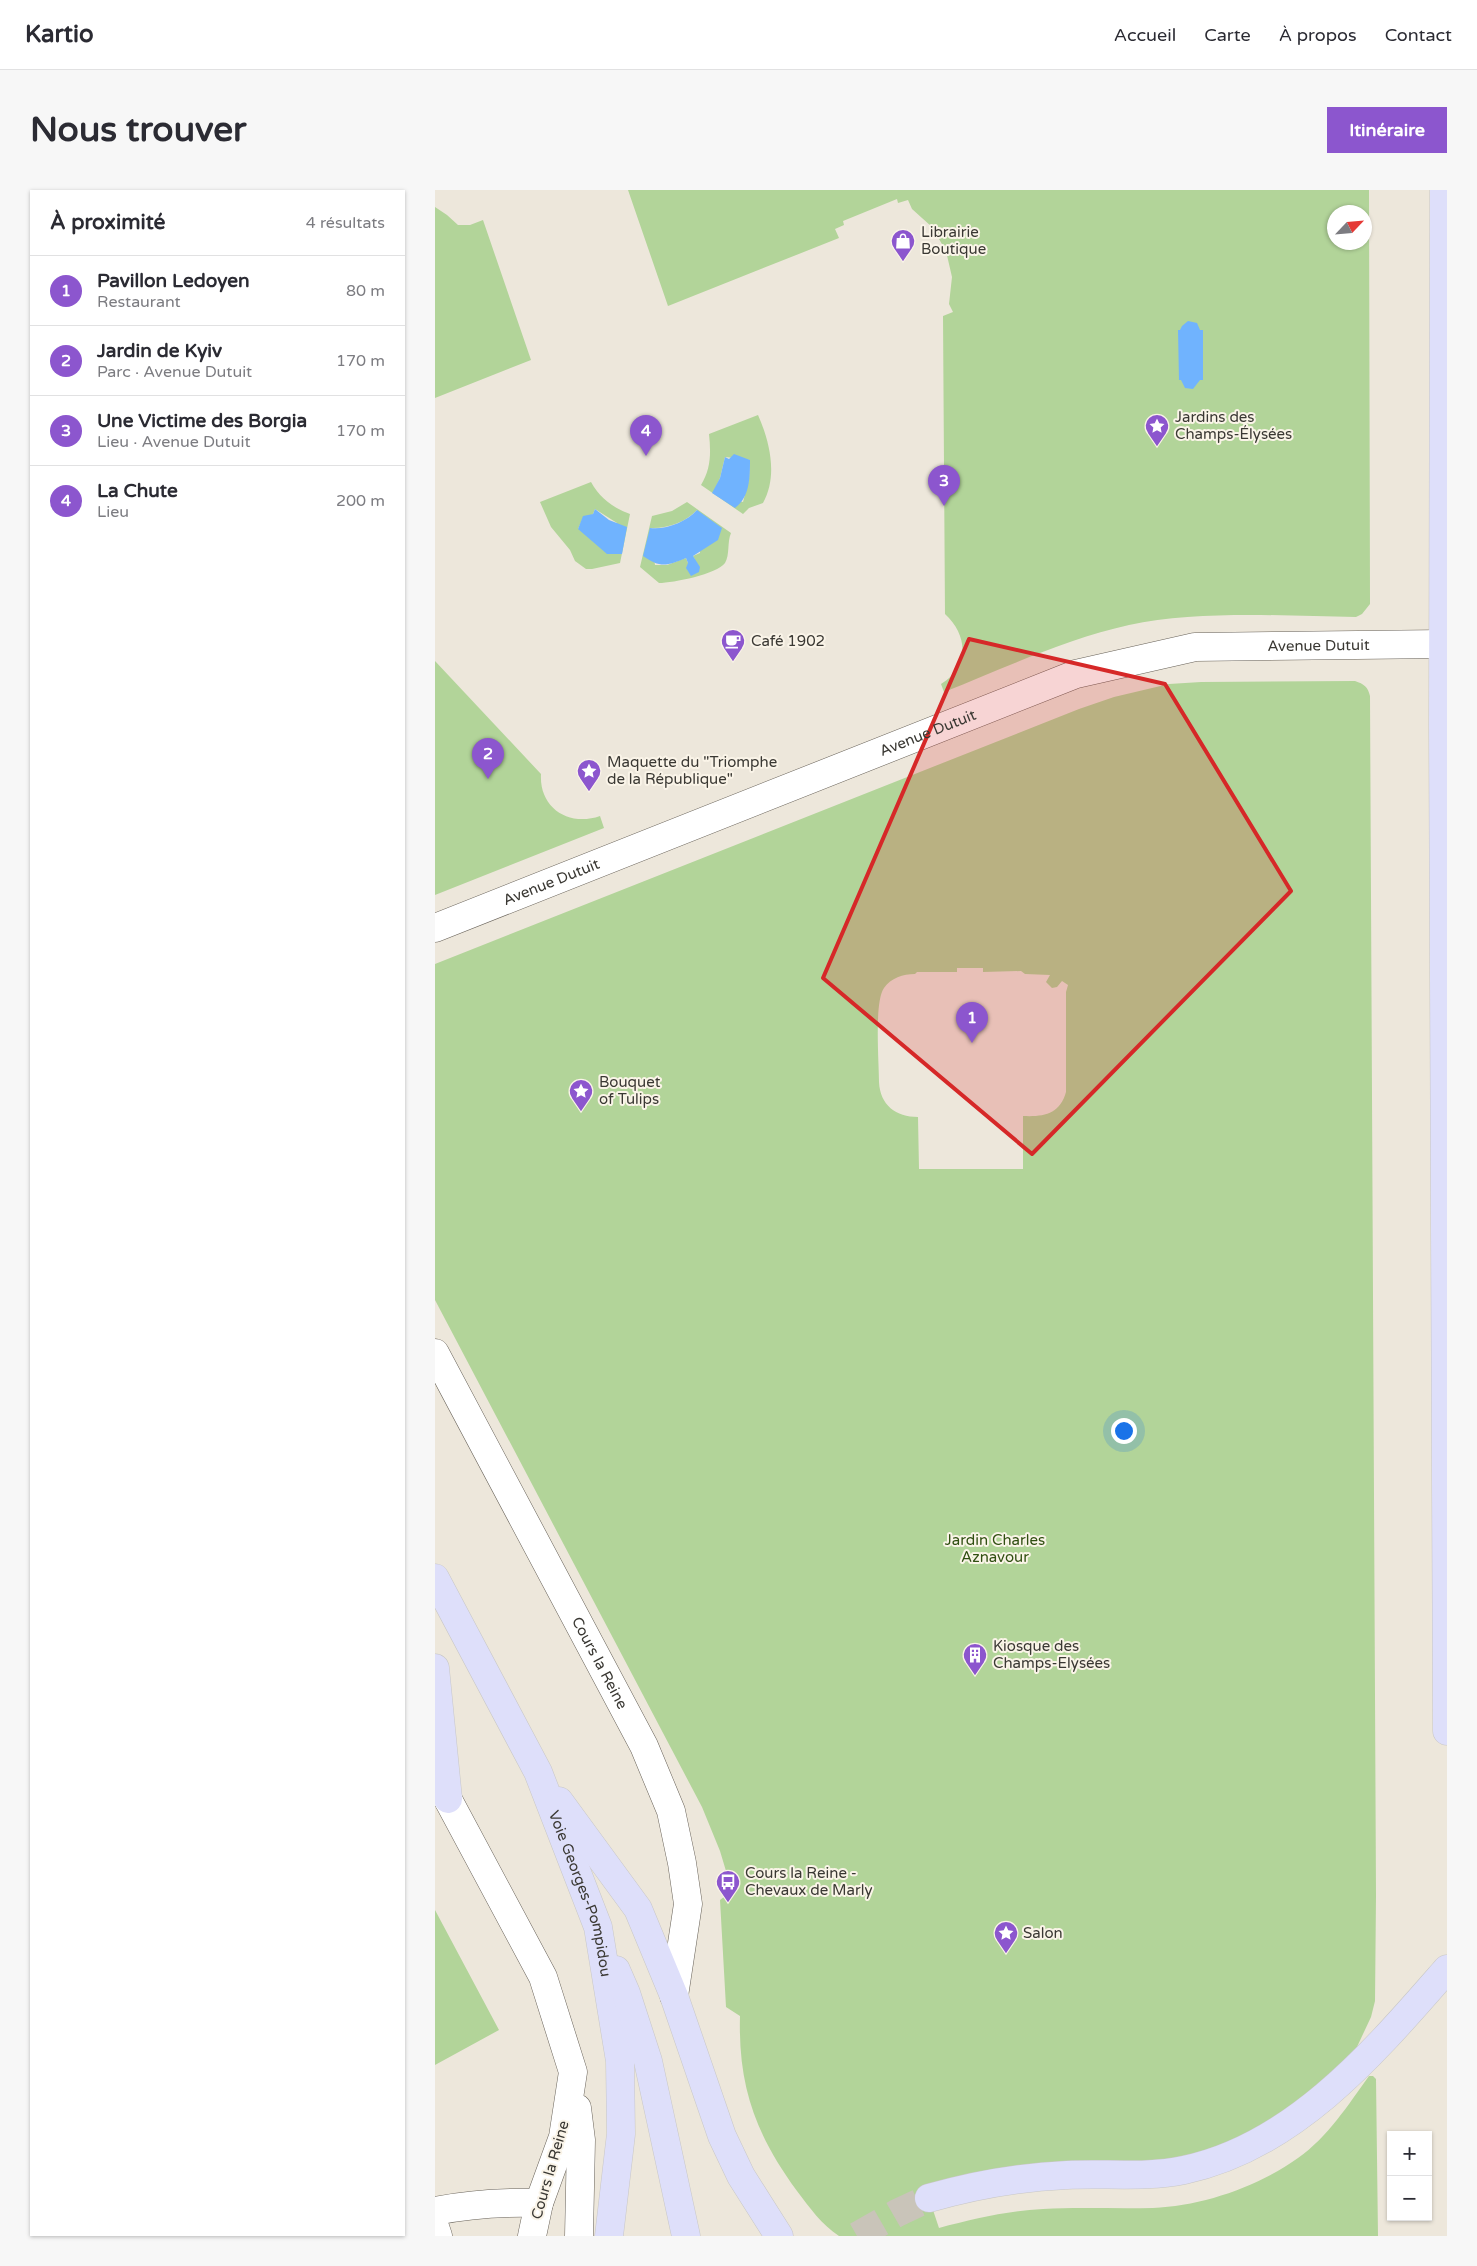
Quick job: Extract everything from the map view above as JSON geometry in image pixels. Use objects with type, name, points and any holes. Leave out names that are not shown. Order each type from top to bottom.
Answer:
[{"type":"main road","points":[[1444,190],[1443,644],[1447,1731]]},
{"type":"main road","name":"Voie Georges-Pompidou","points":[[435,1578],[538,1772],[598,1927],[620,2060],[621,2134],[609,2236]]},
{"type":"main road","points":[[435,1668],[448,1799]]},
{"type":"main road","name":"Cours la Reine","points":[[538,1772],[638,1909],[674,1996],[722,2136],[741,2176],[779,2236]]},
{"type":"main road","points":[[598,1927],[626,1993],[648,2061],[686,2236]]},
{"type":"main road","points":[[929,2198],[969,2186],[1013,2180],[1066,2175],[1146,2174],[1183,2171],[1221,2160],[1255,2144],[1324,2097],[1371,2055],[1447,1969]]},
{"type":"street","name":"Avenue Dutuit","points":[[435,928],[1076,674],[1195,648],[1443,644]]},
{"type":"street","name":"Cours la Reine","points":[[435,1353],[644,1746],[671,1811],[682,1862],[688,1904],[674,1996]]},
{"type":"street","name":"Cours la Reine","points":[[435,1775],[543,1977],[573,2072],[563,2137],[539,2203],[532,2236]]},
{"type":"street","points":[[573,2072],[581,2140],[579,2236]]},
{"type":"street","points":[[435,2211],[458,2206],[500,2202],[539,2203]]},
{"type":"street","points":[[435,2227],[438,2236]]},
{"type":"highlighted area","points":[[969,639],[1165,684],[1291,891],[1032,1154],[823,978]]},
{"type":"green space","name":"Jardins des Champs-Élysées","points":[[628,190],[1369,190],[1369,205],[1327,205],[1327,250],[1369,250],[1370,604],[1362,614],[1356,617],[1212,616],[1156,620],[1129,625],[1059,646],[944,692],[941,684],[957,669],[963,650],[958,631],[945,614],[943,316],[953,312],[949,304],[952,277],[946,251],[932,227],[912,209],[908,200],[898,203],[897,199],[843,221],[844,225],[835,229],[839,238],[668,306]]},
{"type":"green space","points":[[435,207],[458,225],[470,225],[483,220],[531,360],[435,398]]},
{"type":"green space","points":[[758,415],[766,436],[771,459],[768,493],[763,503],[749,508],[743,514],[701,485],[707,473],[709,461],[709,434]],"holes":[[[725,457],[750,460],[749,479],[743,502],[713,493],[720,478]]]},
{"type":"green space","points":[[591,482],[607,502],[630,514],[620,563],[586,569],[575,561],[570,550],[551,527],[540,502]],"holes":[[[595,509],[617,523],[578,529],[582,520],[593,514]]]},
{"type":"green space","points":[[687,502],[731,533],[725,563],[713,571],[704,574],[684,580],[659,583],[640,567],[652,516],[672,511]],"holes":[[[697,510],[700,553],[693,556],[695,560],[688,563],[686,558],[667,565],[655,565],[650,528],[676,524]]]},
{"type":"green space","points":[[435,661],[541,774],[545,796],[558,812],[567,817],[577,819],[600,816],[604,828],[435,895]]},
{"type":"green space","name":"Jardin Charles Aznavour","points":[[1355,681],[1365,686],[1370,696],[1375,2001],[1371,2017],[1356,2049],[1324,2080],[1261,2128],[1195,2156],[926,2189],[939,2228],[990,2216],[1030,2210],[1153,2208],[1210,2199],[1265,2178],[1309,2150],[1328,2130],[1369,2076],[1373,2076],[1376,2079],[1378,2236],[839,2236],[827,2227],[797,2191],[760,2130],[752,2109],[742,2065],[740,2016],[726,2007],[720,1900],[732,1891],[720,1851],[702,1807],[435,1300],[435,964],[1079,709],[1114,697],[1169,684]],"holes":[[[957,968],[983,968],[983,972],[1021,971],[1025,974],[1050,975],[1046,982],[1052,988],[1057,987],[1062,981],[1068,985],[1066,992],[1066,1092],[1060,1105],[1050,1113],[1038,1116],[1023,1116],[1023,1169],[919,1169],[918,1117],[896,1112],[886,1103],[880,1090],[878,1019],[881,995],[884,988],[894,979],[917,972],[957,972]]]},
{"type":"green space","points":[[435,1910],[499,2030],[435,2065]]},
{"type":"water","points":[[1188,321],[1197,323],[1200,330],[1203,330],[1203,380],[1200,380],[1193,389],[1185,388],[1181,380],[1179,380],[1178,330]]},
{"type":"water","points":[[734,454],[750,460],[746,492],[744,498],[735,508],[712,493],[720,478],[725,457],[729,459]]},
{"type":"water","points":[[595,509],[609,520],[627,527],[622,554],[607,554],[578,529],[583,516],[593,514]]},
{"type":"water","points":[[697,510],[722,528],[718,540],[693,556],[700,567],[699,572],[691,576],[686,568],[688,563],[686,558],[674,563],[659,564],[643,556],[650,528],[663,528],[675,524]]},
{"type":"tunnel","points":[[857,2236],[897,2213],[929,2198]]},
{"type":"place","name":"Librairie Boutique","points":[[903,262]]},
{"type":"place","name":"Jardins des Champs-Élysées","points":[[1157,447]]},
{"type":"place","name":"La Chute","points":[[646,456]]},
{"type":"place","name":"Une Victime des Borgia","points":[[944,506]]},
{"type":"place","name":"Café 1902","points":[[733,662]]},
{"type":"place","name":"Jardin de Kyiv","points":[[488,779]]},
{"type":"place","name":"Maquette du \"Triomphe de la République\"","points":[[589,792]]},
{"type":"place","name":"Pavillon Ledoyen","points":[[972,1043]]},
{"type":"place","name":"Bouquet of Tulips","points":[[581,1112]]},
{"type":"place","name":"Kiosque des Champs-Elysées","points":[[975,1676]]},
{"type":"place","name":"Cours la Reine - Chevaux de Marly","points":[[728,1903]]},
{"type":"place","name":"Salon","points":[[1006,1954]]}]
